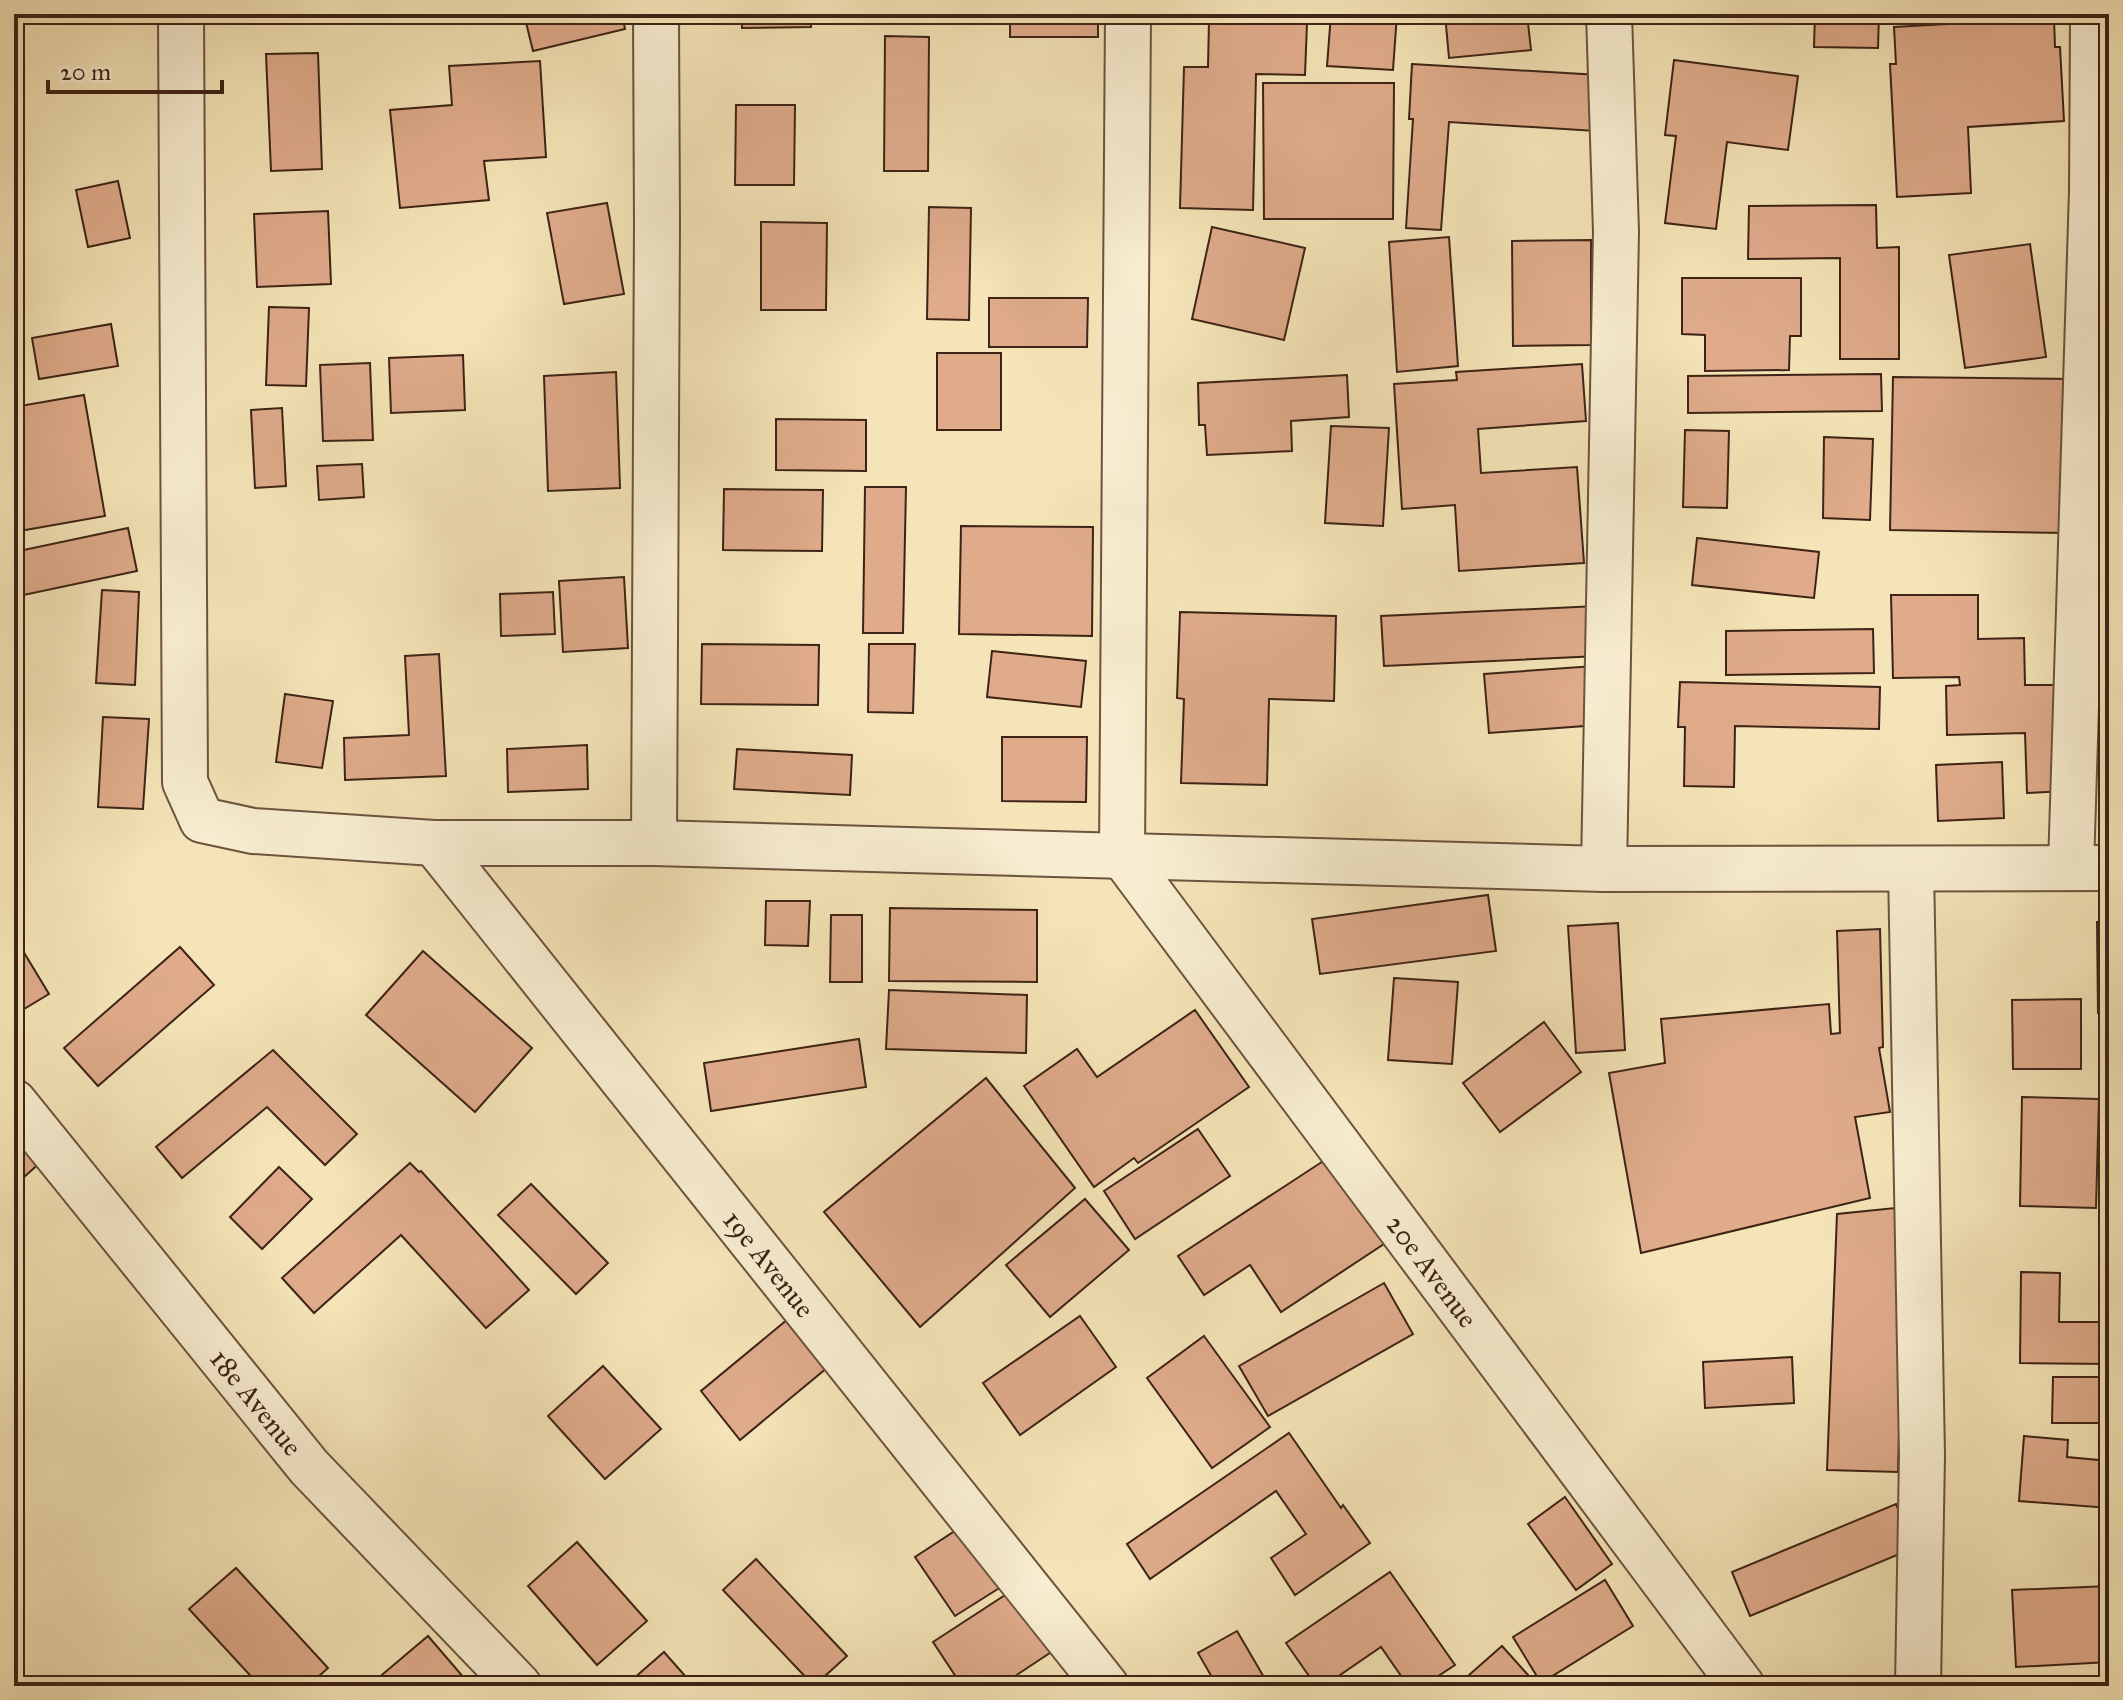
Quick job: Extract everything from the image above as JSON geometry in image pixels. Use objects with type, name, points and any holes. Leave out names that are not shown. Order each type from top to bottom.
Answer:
[{"type":"street","points":[[181,14],[185,782],[202,820],[253,831],[434,843],[654,843],[1604,869],[2090,868],[2093,14]]},
{"type":"street","points":[[654,843],[656,14]]},
{"type":"street","points":[[1122,855],[1128,14]]},
{"type":"street","points":[[1604,869],[1616,232],[1609,14]]},
{"type":"street","name":"19e Avenue","points":[[434,843],[1106,1686]]},
{"type":"street","name":"20e Avenue","points":[[1122,855],[1742,1686]]},
{"type":"street","points":[[1911,869],[1922,1455],[1918,1686]]},
{"type":"street","name":"18e Avenue","points":[[14,1102],[309,1467],[519,1686]]},
{"type":"building","points":[[524,14],[622,14],[625,29],[533,51]]},
{"type":"building","points":[[742,14],[811,14],[811,27],[742,28]]},
{"type":"building","points":[[1010,14],[1098,14],[1098,37],[1010,37]]},
{"type":"building","points":[[1331,14],[1397,14],[1393,70],[1327,66]]},
{"type":"building","points":[[1445,14],[1527,14],[1531,50],[1449,58]]},
{"type":"building","points":[[1815,14],[1879,14],[1878,48],[1814,47]]},
{"type":"building","points":[[2054,18],[2055,47],[2060,47],[2064,121],[1968,127],[1971,193],[1897,197],[1890,64],[1896,64],[1894,27]]},
{"type":"building","points":[[1209,20],[1307,23],[1305,75],[1256,74],[1253,210],[1180,208],[1184,67],[1208,67]]},
{"type":"building","points":[[885,36],[929,37],[928,171],[884,171]]},
{"type":"building","points":[[318,53],[322,169],[271,171],[266,54]]},
{"type":"building","points":[[1674,60],[1798,76],[1788,150],[1727,142],[1716,229],[1665,223],[1676,136],[1665,135]]},
{"type":"building","points":[[540,61],[546,157],[484,161],[489,200],[400,208],[390,110],[452,105],[449,66]]},
{"type":"building","points":[[1412,64],[1599,75],[1596,131],[1449,122],[1441,230],[1406,228],[1413,119],[1409,119]]},
{"type":"building","points":[[1263,83],[1394,83],[1393,219],[1264,219]]},
{"type":"building","points":[[736,105],[795,105],[794,185],[735,185]]},
{"type":"building","points":[[118,181],[130,238],[88,247],[76,190]]},
{"type":"building","points":[[607,203],[624,294],[564,304],[547,213]]},
{"type":"building","points":[[1876,205],[1877,248],[1899,247],[1899,359],[1840,359],[1840,258],[1748,259],[1749,206]]},
{"type":"building","points":[[929,207],[971,208],[969,320],[927,319]]},
{"type":"building","points":[[328,211],[331,284],[257,287],[254,214]]},
{"type":"building","points":[[761,222],[827,223],[826,310],[761,310]]},
{"type":"building","points":[[1212,227],[1305,248],[1284,340],[1192,319]]},
{"type":"building","points":[[1449,237],[1458,366],[1397,372],[1389,242]]},
{"type":"building","points":[[1591,240],[1591,345],[1513,346],[1512,241]]},
{"type":"building","points":[[2030,244],[2046,357],[1965,368],[1949,255]]},
{"type":"building","points":[[1682,278],[1801,278],[1801,336],[1790,336],[1789,370],[1705,371],[1705,335],[1682,334]]},
{"type":"building","points":[[989,298],[1088,298],[1087,347],[989,347]]},
{"type":"building","points":[[269,307],[309,308],[306,386],[266,385]]},
{"type":"building","points":[[111,324],[118,366],[39,379],[32,338]]},
{"type":"building","points":[[937,353],[1001,353],[1001,430],[937,430]]},
{"type":"building","points":[[463,355],[465,410],[391,413],[389,358]]},
{"type":"building","points":[[370,363],[373,440],[323,441],[320,365]]},
{"type":"building","points":[[1582,364],[1586,421],[1478,429],[1481,473],[1577,467],[1584,563],[1459,571],[1455,505],[1402,509],[1394,384],[1457,380],[1456,372]]},
{"type":"building","points":[[616,372],[620,488],[548,491],[544,376]]},
{"type":"building","points":[[1881,374],[1882,411],[1688,413],[1688,376]]},
{"type":"building","points":[[1347,375],[1349,417],[1291,421],[1292,451],[1207,455],[1205,425],[1199,425],[1198,383]]},
{"type":"building","points":[[1893,377],[2071,379],[2069,533],[1890,530]]},
{"type":"building","points":[[84,395],[105,516],[14,532],[14,407]]},
{"type":"building","points":[[282,408],[286,486],[255,488],[251,410]]},
{"type":"building","points":[[776,419],[866,420],[866,471],[776,470]]},
{"type":"building","points":[[1331,426],[1389,428],[1383,526],[1325,523]]},
{"type":"building","points":[[1685,430],[1729,431],[1727,508],[1683,507]]},
{"type":"building","points":[[1824,437],[1873,439],[1870,520],[1823,518]]},
{"type":"building","points":[[362,464],[364,497],[319,500],[317,466]]},
{"type":"building","points":[[865,487],[906,487],[903,633],[863,633]]},
{"type":"building","points":[[724,489],[823,490],[822,551],[723,550]]},
{"type":"building","points":[[961,526],[1093,527],[1092,636],[959,634]]},
{"type":"building","points":[[128,528],[137,571],[14,597],[14,552]]},
{"type":"building","points":[[1697,538],[1819,552],[1814,598],[1692,585]]},
{"type":"building","points":[[624,577],[628,648],[563,652],[559,581]]},
{"type":"building","points":[[102,590],[139,592],[135,685],[96,683]]},
{"type":"building","points":[[553,592],[555,634],[501,636],[500,594]]},
{"type":"building","points":[[1891,595],[1978,595],[1978,639],[2024,638],[2025,685],[2065,685],[2065,791],[2027,793],[2025,733],[1947,735],[1946,686],[1960,685],[1959,677],[1893,678]]},
{"type":"building","points":[[1597,606],[1599,656],[1384,666],[1381,616]]},
{"type":"building","points":[[1180,612],[1336,616],[1334,701],[1269,699],[1267,785],[1181,783],[1184,699],[1177,698]]},
{"type":"building","points":[[1873,629],[1874,673],[1726,675],[1726,631]]},
{"type":"building","points":[[702,644],[819,645],[818,705],[701,704]]},
{"type":"building","points":[[869,644],[915,644],[913,713],[868,712]]},
{"type":"building","points":[[992,651],[1086,661],[1081,707],[987,697]]},
{"type":"building","points":[[439,654],[446,776],[345,780],[344,738],[409,735],[405,656]]},
{"type":"building","points":[[1594,666],[1598,725],[1489,733],[1484,674]]},
{"type":"building","points":[[1680,682],[1880,687],[1879,729],[1735,726],[1734,787],[1684,786],[1685,727],[1678,727]]},
{"type":"building","points":[[285,694],[333,701],[322,768],[276,762]]},
{"type":"building","points":[[103,717],[149,719],[143,809],[98,807]]},
{"type":"building","points":[[1002,737],[1087,737],[1086,802],[1002,801]]},
{"type":"building","points":[[587,745],[588,789],[508,792],[507,749]]},
{"type":"building","points":[[737,749],[852,755],[850,795],[734,789]]},
{"type":"building","points":[[2002,762],[2004,818],[1938,821],[1936,765]]},
{"type":"building","points":[[1488,895],[1496,951],[1320,974],[1312,919]]},
{"type":"building","points":[[766,901],[810,901],[808,946],[765,945]]},
{"type":"building","points":[[890,908],[1037,910],[1037,982],[889,981]]},
{"type":"building","points":[[831,915],[862,915],[862,982],[830,982]]},
{"type":"building","points":[[2097,922],[2109,922],[2109,1013],[2098,1013]]},
{"type":"building","points":[[1618,923],[1625,1050],[1576,1053],[1568,926]]},
{"type":"building","points":[[1880,929],[1883,1047],[1879,1048],[1890,1112],[1855,1117],[1870,1198],[1641,1253],[1609,1073],[1665,1063],[1661,1019],[1829,1004],[1831,1034],[1840,1033],[1837,931]]},
{"type":"building","points":[[14,936],[49,994],[14,1015]]},
{"type":"building","points":[[180,947],[214,985],[98,1086],[64,1048]]},
{"type":"building","points":[[423,951],[532,1048],[475,1112],[366,1015]]},
{"type":"building","points":[[1394,978],[1458,982],[1452,1064],[1388,1060]]},
{"type":"building","points":[[889,990],[1027,995],[1026,1053],[886,1049]]},
{"type":"building","points":[[2081,999],[2081,1069],[2013,1069],[2012,1000]]},
{"type":"building","points":[[1195,1010],[1249,1087],[1138,1163],[1134,1158],[1094,1187],[1024,1086],[1077,1049],[1097,1077]]},
{"type":"building","points":[[1544,1022],[1581,1072],[1500,1132],[1463,1083]]},
{"type":"building","points":[[859,1039],[866,1087],[711,1111],[704,1063]]},
{"type":"building","points":[[273,1050],[357,1134],[325,1165],[267,1107],[182,1178],[156,1147]]},
{"type":"building","points":[[2104,1074],[2109,1074],[2109,1115],[2105,1115]]},
{"type":"building","points":[[986,1078],[1075,1188],[920,1327],[824,1212]]},
{"type":"building","points":[[2022,1097],[2099,1099],[2096,1208],[2020,1206]]},
{"type":"building","points":[[1198,1129],[1230,1176],[1135,1239],[1104,1191]]},
{"type":"building","points":[[14,1130],[42,1161],[14,1186]]},
{"type":"building","points":[[1331,1156],[1390,1240],[1281,1312],[1250,1265],[1204,1295],[1178,1256]]},
{"type":"building","points":[[410,1163],[421,1171],[529,1290],[486,1328],[401,1235],[314,1313],[282,1278]]},
{"type":"building","points":[[279,1167],[312,1199],[262,1249],[230,1217]]},
{"type":"building","points":[[531,1184],[608,1263],[576,1294],[498,1215]]},
{"type":"building","points":[[1085,1199],[1129,1250],[1050,1317],[1006,1265]]},
{"type":"building","points":[[1905,1207],[1898,1472],[1827,1470],[1837,1214]]},
{"type":"building","points":[[2021,1272],[2060,1273],[2059,1322],[2109,1322],[2109,1364],[2020,1363]]},
{"type":"building","points":[[1384,1283],[1413,1334],[1268,1416],[1239,1366]]},
{"type":"building","points":[[1080,1316],[1116,1367],[1020,1435],[983,1383]]},
{"type":"building","points":[[788,1319],[828,1367],[740,1440],[701,1391]]},
{"type":"building","points":[[1204,1336],[1270,1427],[1212,1468],[1147,1378]]},
{"type":"building","points":[[1792,1357],[1794,1403],[1705,1408],[1703,1362]]},
{"type":"building","points":[[603,1366],[661,1429],[605,1479],[548,1416]]},
{"type":"building","points":[[2053,1377],[2109,1377],[2109,1423],[2052,1423]]},
{"type":"building","points":[[1289,1433],[1341,1508],[1343,1505],[1370,1543],[1295,1595],[1271,1558],[1306,1534],[1276,1491],[1150,1579],[1127,1544]]},
{"type":"building","points":[[2024,1436],[2068,1440],[2067,1457],[2109,1461],[2109,1508],[2019,1501]]},
{"type":"building","points":[[1565,1497],[1612,1564],[1576,1590],[1528,1524]]},
{"type":"building","points":[[1896,1504],[1914,1548],[1750,1616],[1732,1572]]},
{"type":"building","points":[[961,1527],[1001,1587],[955,1616],[915,1557]]},
{"type":"building","points":[[577,1542],[647,1621],[597,1665],[528,1586]]},
{"type":"building","points":[[756,1559],[847,1656],[814,1686],[723,1590]]},
{"type":"building","points":[[236,1568],[328,1668],[308,1686],[260,1686],[189,1609]]},
{"type":"building","points":[[1390,1572],[1455,1665],[1423,1686],[1408,1686],[1381,1647],[1324,1686],[1316,1686],[1286,1643]]},
{"type":"building","points":[[1605,1580],[1633,1626],[1541,1683],[1513,1637]]},
{"type":"building","points":[[1022,1584],[1062,1645],[1000,1686],[962,1686],[933,1642]]},
{"type":"building","points":[[2109,1586],[2109,1662],[2016,1667],[2012,1590]]},
{"type":"building","points":[[1237,1631],[1265,1679],[1254,1686],[1217,1686],[1198,1653]]},
{"type":"building","points":[[428,1636],[471,1686],[383,1686],[377,1679]]},
{"type":"building","points":[[1502,1646],[1538,1686],[1479,1686],[1469,1675]]},
{"type":"building","points":[[664,1652],[694,1686],[625,1686]]},
{"type":"building","points":[[1082,1664],[1098,1686],[1053,1686]]}]
